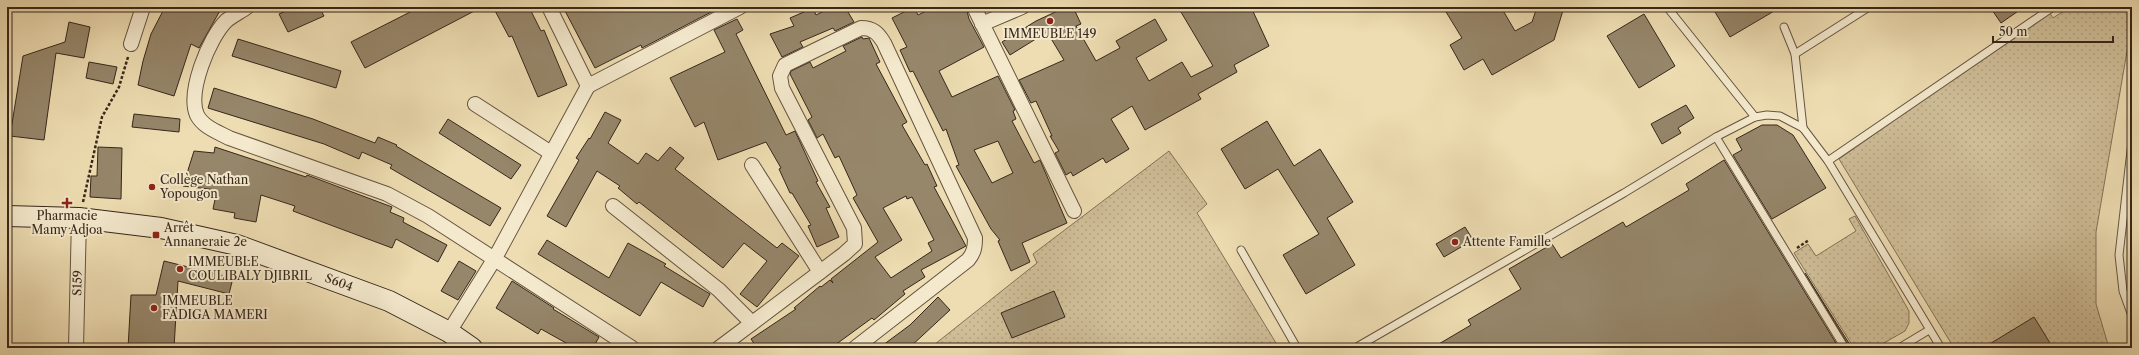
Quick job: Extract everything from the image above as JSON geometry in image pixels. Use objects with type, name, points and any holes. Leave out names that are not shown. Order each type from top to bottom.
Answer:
[{"type":"street","points":[[132,44],[143,7]]},
{"type":"street","points":[[247,7],[227,21],[212,39],[202,64],[194,100],[197,115],[206,126],[229,138],[387,194],[428,216],[495,258],[632,348]]},
{"type":"street","points":[[549,7],[588,86]]},
{"type":"street","points":[[449,332],[495,258],[588,86],[740,7]]},
{"type":"street","points":[[974,7],[1074,211]]},
{"type":"street","points":[[982,24],[1022,7]]},
{"type":"street","points":[[720,348],[852,248],[855,244],[856,236],[854,228],[782,88],[781,71],[785,65],[861,28],[869,28],[876,32],[884,43],[975,238],[975,246],[973,254],[968,260],[855,348]]},
{"type":"street","points":[[475,104],[552,153]]},
{"type":"street","points":[[752,165],[820,272]]},
{"type":"street","points":[[613,206],[719,290],[752,323]]},
{"type":"street","name":"S604","points":[[7,216],[79,218],[161,228],[237,245],[389,301],[449,332],[472,348]]},
{"type":"street","name":"S159","points":[[76,348],[79,218]]},
{"type":"lane","points":[[1667,7],[1755,116]]},
{"type":"lane","points":[[1795,54],[1869,7]]},
{"type":"lane","points":[[1828,161],[2053,7]]},
{"type":"lane","points":[[1784,27],[1795,54],[1803,128]]},
{"type":"lane","points":[[1355,348],[1624,193],[1716,137],[1755,116],[1780,116],[1803,128],[1828,161],[1941,348]]},
{"type":"lane","points":[[1716,137],[1845,348]]},
{"type":"lane","points":[[2132,142],[2119,255],[2123,291],[2132,316]]},
{"type":"lane","points":[[1241,250],[1297,348]]},
{"type":"lane","points":[[1898,348],[1929,330]]},
{"type":"path","points":[[79,218],[102,117],[119,87],[132,44]]},
{"type":"path","points":[[1791,251],[1809,240]]},
{"type":"shaded area","points":[[2070,7],[2130,7],[2132,9],[2132,22],[2096,232],[2096,304],[2109,348],[1954,348],[1839,159],[2049,12],[2053,18]]},
{"type":"shaded area","points":[[1169,151],[1207,204],[1197,213],[1279,348],[930,348],[1037,263],[1033,254]]},
{"type":"shaded area","points":[[1855,216],[1909,311],[1909,323],[1905,331],[1875,348],[1854,348],[1794,253],[1808,244],[1816,256],[1856,231],[1849,219]]},
{"type":"building","points":[[165,7],[222,7],[199,48],[191,44],[174,96],[138,85],[151,34]]},
{"type":"building","points":[[295,7],[319,7],[324,16],[288,32],[279,14]]},
{"type":"building","points":[[420,7],[482,7],[365,68],[351,42]]},
{"type":"building","points":[[493,7],[529,7],[541,31],[544,30],[567,85],[538,97],[512,36],[509,37]]},
{"type":"building","points":[[563,7],[716,7],[717,9],[642,48],[641,45],[595,68]]},
{"type":"building","points":[[832,7],[845,7],[854,22],[835,31],[833,28],[800,42],[803,47],[782,57],[770,34],[794,26],[790,18],[813,8],[816,15]]},
{"type":"building","points":[[914,7],[918,15],[934,7],[966,7],[969,19],[984,47],[939,71],[952,97],[998,76],[1015,110],[1013,111],[1016,119],[1012,121],[1034,163],[1040,160],[1067,223],[1022,243],[1030,262],[1011,271],[998,241],[1000,240],[991,229],[956,166],[959,165],[946,129],[943,131],[913,71],[910,72],[900,50],[907,47],[892,18]],"holes":[[[998,141],[1013,173],[992,183],[974,150]]]},
{"type":"building","points":[[1066,7],[1073,7],[1081,24],[1076,26],[1096,61],[1120,48],[1116,41],[1155,19],[1167,40],[1136,58],[1149,81],[1182,62],[1191,77],[1213,66],[1178,7],[1251,7],[1269,46],[1234,65],[1237,72],[1198,94],[1201,99],[1145,130],[1132,106],[1111,119],[1129,149],[1106,163],[1103,158],[1073,176],[1071,172],[1066,175],[1055,153],[1059,151],[1050,136],[1052,136],[1036,101],[1031,103],[1019,80],[1064,60],[1047,32],[1010,55],[1002,42],[1036,21]]},
{"type":"building","points":[[1443,7],[1501,7],[1515,31],[1532,22],[1537,7],[1564,7],[1554,40],[1492,75],[1483,59],[1464,70],[1450,45],[1462,38]]},
{"type":"building","points":[[1712,7],[1781,7],[1730,37]]},
{"type":"building","points":[[1990,7],[2024,7],[2001,23]]},
{"type":"building","points":[[1644,14],[1675,66],[1639,88],[1607,36]]},
{"type":"building","points":[[737,19],[743,30],[736,34],[786,135],[795,131],[818,181],[816,182],[830,207],[826,208],[839,237],[817,247],[808,226],[811,225],[792,193],[790,193],[779,169],[781,168],[766,142],[718,160],[704,122],[695,127],[670,78],[725,52],[714,30]]},
{"type":"building","points":[[69,22],[90,27],[84,58],[56,53],[44,140],[10,136],[23,56],[65,42]]},
{"type":"building","points":[[862,37],[863,39],[869,38],[880,62],[876,64],[907,122],[902,125],[925,165],[927,164],[937,186],[934,187],[966,246],[921,270],[925,277],[903,291],[905,294],[874,320],[872,318],[831,348],[757,348],[751,339],[796,309],[794,308],[820,286],[821,287],[830,280],[833,283],[831,279],[878,242],[853,198],[857,195],[839,156],[835,158],[823,134],[817,138],[808,120],[812,117],[790,74],[791,71],[810,62],[813,68],[846,51],[843,46]],"holes":[[[906,196],[907,199],[912,197],[934,240],[928,243],[932,251],[891,278],[875,257],[902,240],[883,208]]]},
{"type":"building","points":[[238,39],[341,71],[336,88],[232,56]]},
{"type":"building","points":[[89,62],[117,67],[113,84],[86,78]]},
{"type":"building","points":[[214,88],[313,119],[375,143],[378,137],[397,145],[396,146],[501,208],[490,226],[390,168],[392,165],[362,152],[359,159],[324,144],[208,108]]},
{"type":"building","points":[[1686,105],[1694,118],[1678,128],[1681,133],[1662,144],[1651,124]]},
{"type":"building","points":[[605,112],[621,120],[608,143],[638,164],[646,153],[658,161],[670,147],[684,158],[675,169],[777,248],[782,243],[799,256],[757,307],[740,294],[767,261],[744,243],[723,268],[639,202],[637,204],[618,188],[620,186],[597,171],[566,227],[547,216],[579,160],[576,158],[589,138],[590,139]]},
{"type":"building","points":[[134,114],[180,119],[179,132],[132,127]]},
{"type":"building","points":[[448,119],[521,165],[511,179],[439,133]]},
{"type":"building","points":[[1267,121],[1294,166],[1320,149],[1353,202],[1327,218],[1355,265],[1306,294],[1283,255],[1319,234],[1278,169],[1245,189],[1221,149]]},
{"type":"building","points":[[1762,125],[1777,125],[1793,135],[1826,188],[1772,219],[1733,155],[1742,150],[1736,139]]},
{"type":"building","points":[[98,147],[122,148],[121,199],[90,197],[91,176],[97,176]]},
{"type":"building","points":[[215,147],[306,177],[307,175],[392,207],[390,212],[404,218],[403,222],[447,245],[438,262],[396,239],[392,248],[293,211],[295,206],[261,195],[256,222],[234,218],[235,213],[213,209],[217,190],[183,186],[194,151],[214,153]]},
{"type":"building","points":[[1724,160],[1839,348],[1432,348],[1471,325],[1468,320],[1521,289],[1509,269],[1552,244],[1561,258],[1623,222],[1626,227],[1689,190],[1686,184]]},
{"type":"building","name":"Attente Famille","points":[[1465,227],[1473,240],[1444,257],[1436,244]]},
{"type":"building","points":[[547,240],[609,278],[628,243],[666,264],[664,266],[710,294],[703,307],[661,282],[640,316],[538,254]]},
{"type":"building","points":[[164,261],[233,278],[229,294],[178,281],[174,348],[128,348],[131,295],[156,295]]},
{"type":"building","points":[[459,261],[476,271],[458,300],[441,291]]},
{"type":"building","points":[[1805,273],[1852,348],[1850,348]]},
{"type":"building","points":[[512,281],[554,308],[553,309],[599,337],[593,348],[575,348],[541,329],[538,334],[496,308]]},
{"type":"building","points":[[1054,291],[1065,317],[1012,338],[1001,313]]},
{"type":"building","points":[[938,297],[950,310],[909,348],[879,348],[910,325]]},
{"type":"building","points":[[2034,317],[2053,348],[1983,348]]},
{"type":"place","name":"IMMEUBLE 149","points":[[1050,21]]},
{"type":"place","name":"Collège Nathan Yopougon","points":[[152,187]]},
{"type":"place","name":"Pharmacie Mamy Adjoa","points":[[67,203]]},
{"type":"place","name":"Arrêt Annaneraie 2e","points":[[156,235]]},
{"type":"place","name":"Attente Famille","points":[[1455,242]]},
{"type":"place","name":"IMMEUBLE COULIBALY DJIBRIL","points":[[180,269]]},
{"type":"place","name":"IMMEUBLE FADIGA MAMERI","points":[[154,308]]}]
